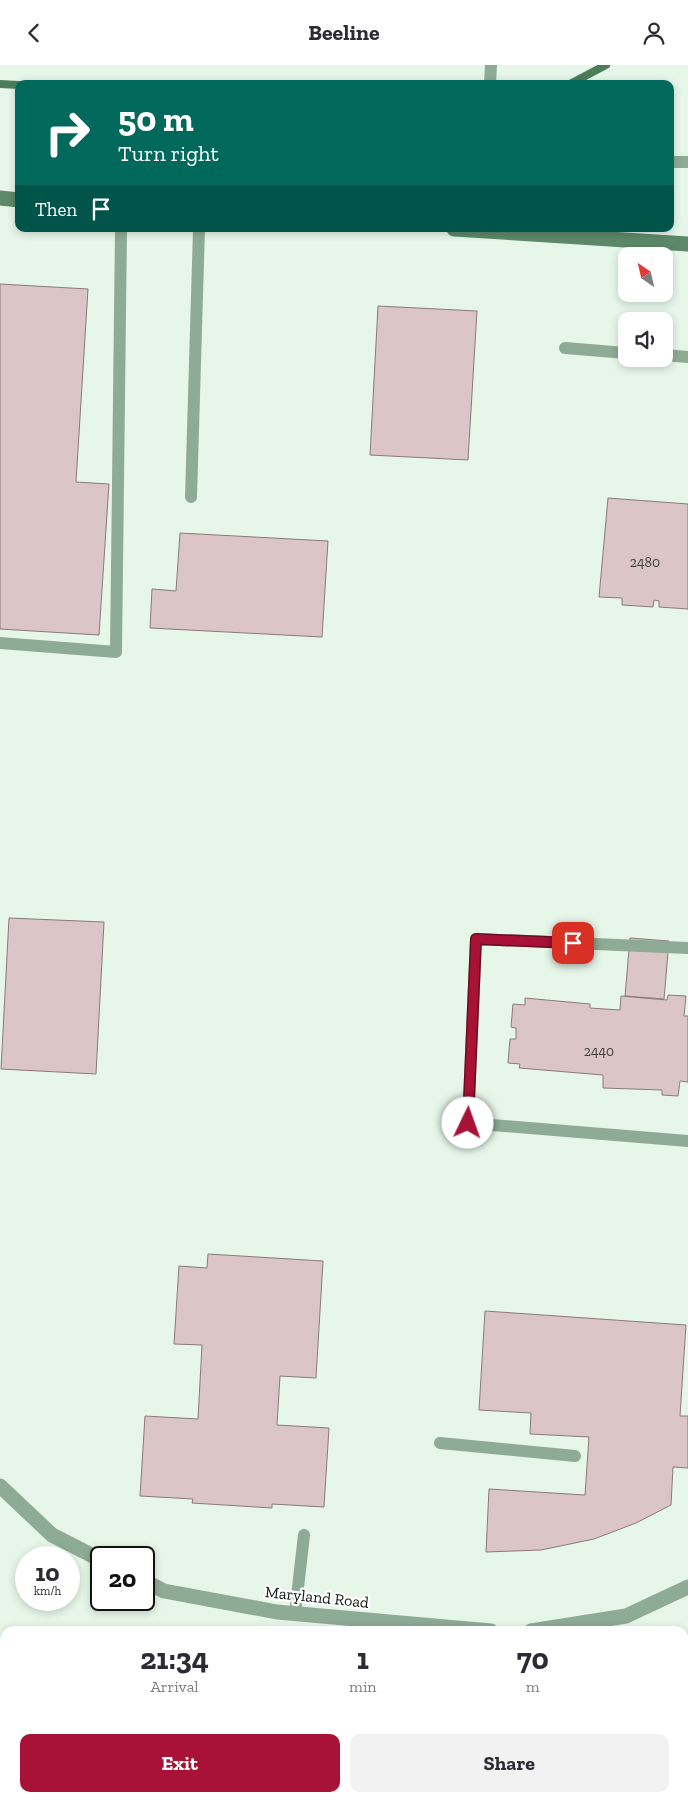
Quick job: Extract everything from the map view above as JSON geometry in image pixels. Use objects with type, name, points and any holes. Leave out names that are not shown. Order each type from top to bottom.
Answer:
[{"type":"street","points":[[0,199],[15,200]]},
{"type":"street","points":[[509,232],[688,245]]},
{"type":"street","points":[[0,1486],[52,1535],[90,1554]]},
{"type":"street","name":"Maryland Road","points":[[155,1586],[164,1591],[383,1626]]},
{"type":"street","points":[[563,1626],[626,1616],[688,1587]]},
{"type":"lane","points":[[490,80],[491,65]]},
{"type":"lane","points":[[674,162],[688,163]]},
{"type":"lane","points":[[0,643],[116,652],[121,232]]},
{"type":"lane","points":[[191,497],[198,232]]},
{"type":"lane","points":[[565,348],[618,352]]},
{"type":"lane","points":[[673,356],[688,357]]},
{"type":"lane","points":[[688,947],[476,939],[468,1123],[688,1141]]},
{"type":"lane","points":[[440,1443],[575,1457]]},
{"type":"lane","points":[[295,1613],[304,1535]]},
{"type":"building","points":[[0,284],[88,289],[76,482],[109,484],[99,635],[0,629]]},
{"type":"building","points":[[378,306],[477,311],[468,460],[370,455]]},
{"type":"building","points":[[608,498],[688,504],[688,609],[659,607],[659,601],[654,600],[653,607],[622,605],[622,598],[599,597]]},
{"type":"building","points":[[180,533],[328,541],[322,637],[150,628],[152,589],[176,591]]},
{"type":"building","points":[[9,918],[104,922],[96,1074],[1,1069]]},
{"type":"building","points":[[630,938],[669,941],[664,999],[625,996]]},
{"type":"building","points":[[668,995],[686,996],[684,1016],[688,1016],[688,1082],[680,1081],[678,1096],[662,1095],[662,1090],[603,1088],[603,1075],[519,1068],[520,1064],[508,1063],[510,1039],[516,1039],[516,1028],[511,1027],[513,1004],[525,1005],[525,998],[590,1004],[590,1008],[620,1010],[621,996],[667,1000]]},
{"type":"building","points":[[208,1254],[323,1261],[316,1378],[280,1376],[277,1425],[329,1428],[324,1507],[272,1504],[272,1508],[192,1503],[193,1499],[140,1496],[145,1416],[198,1419],[202,1345],[174,1344],[179,1266],[207,1268]]},
{"type":"building","points":[[485,1311],[686,1325],[680,1416],[688,1416],[688,1468],[673,1467],[671,1505],[636,1523],[594,1539],[541,1550],[486,1552],[489,1489],[585,1495],[589,1437],[530,1434],[531,1413],[479,1410]]},
{"type":"waterway","points":[[578,80],[606,65]]},
{"type":"waterway","points":[[0,84],[15,85]]},
{"type":"route","points":[[468,1123],[476,939],[573,943]]}]
